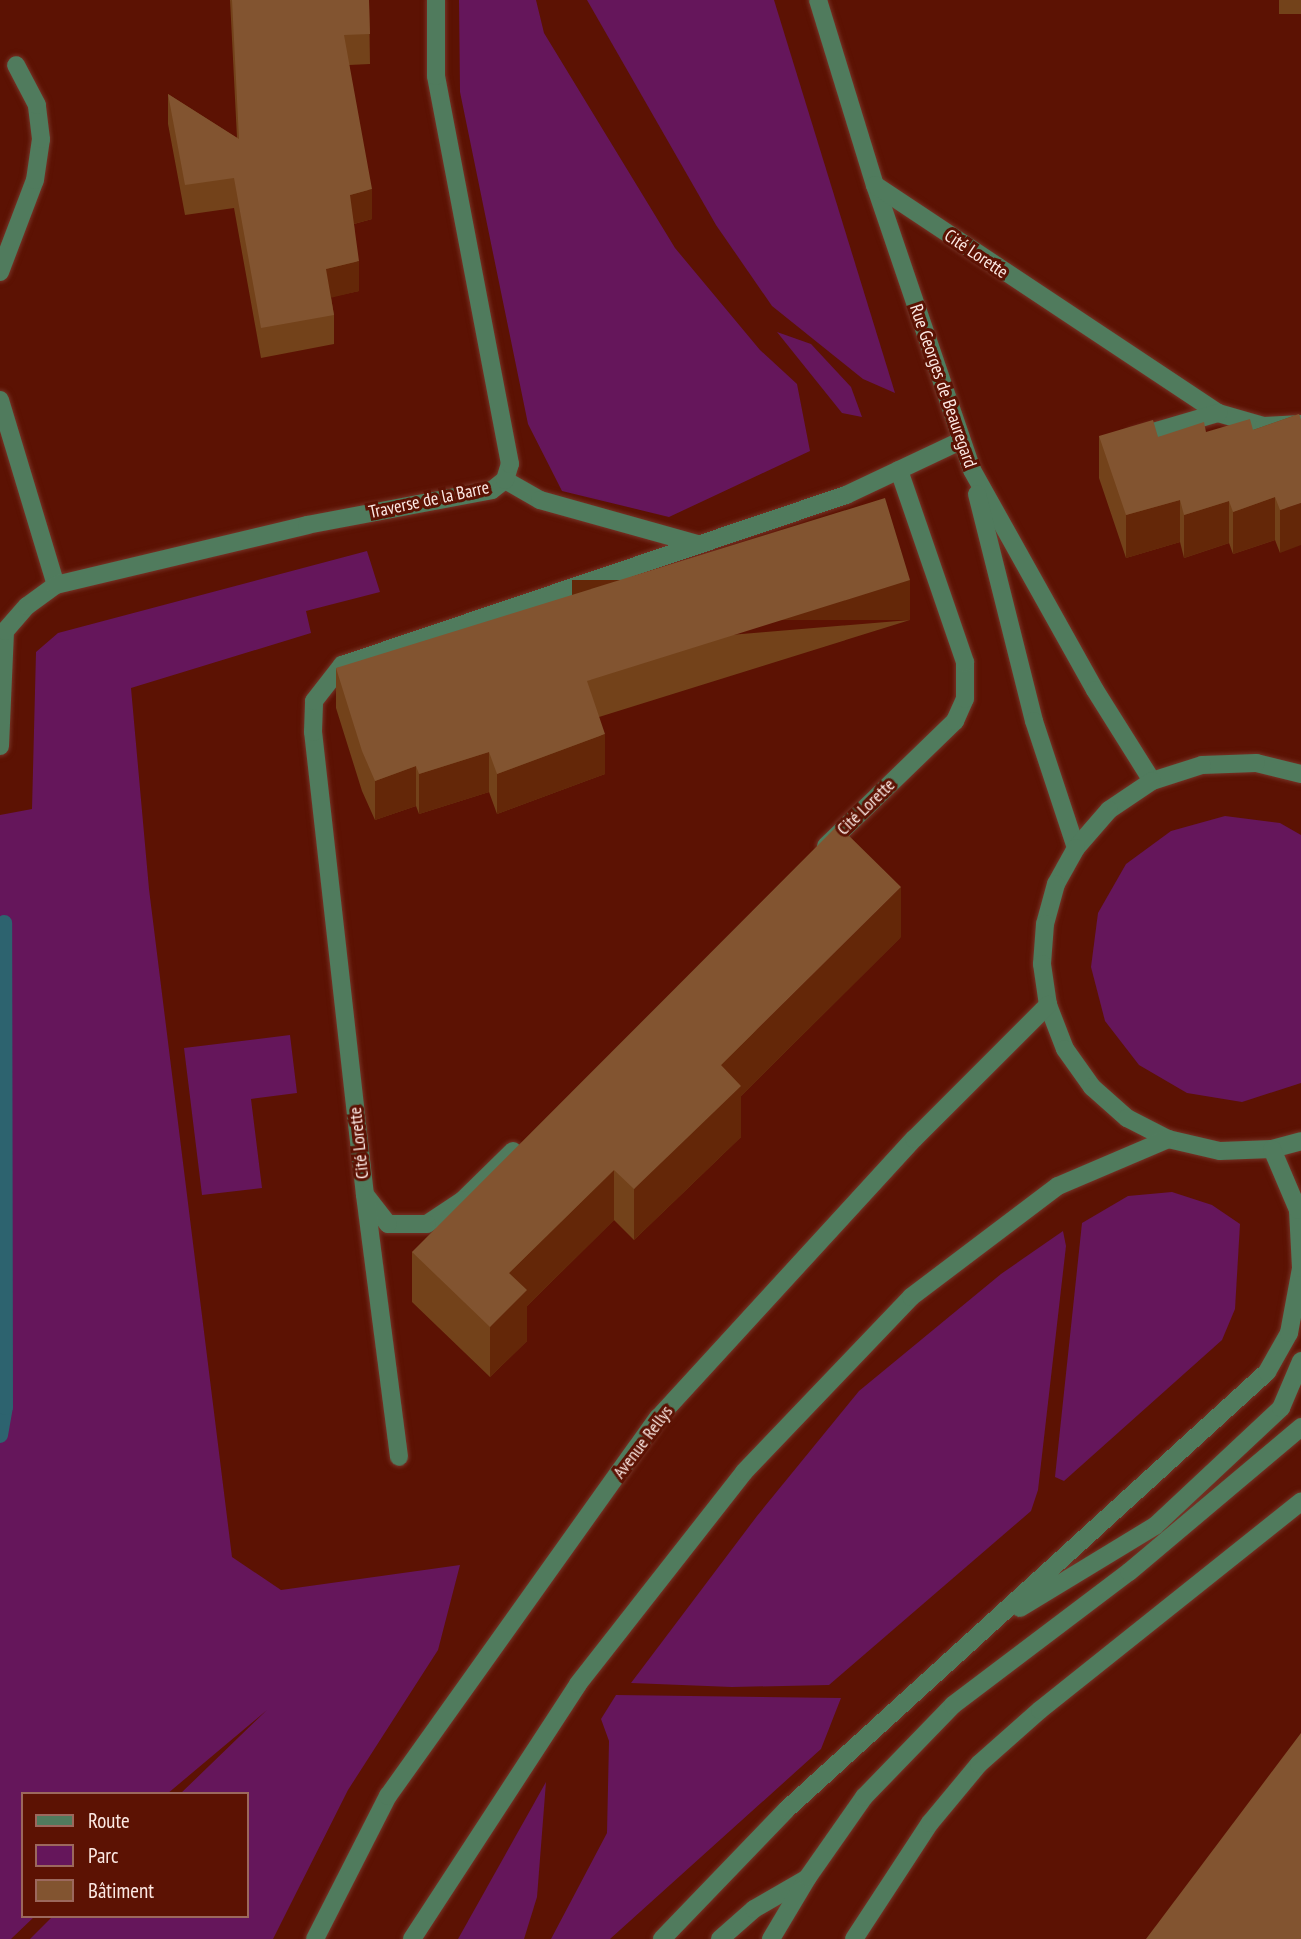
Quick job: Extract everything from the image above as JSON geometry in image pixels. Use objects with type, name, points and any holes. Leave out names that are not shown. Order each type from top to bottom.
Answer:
[{"type":"street","name":"Traverse de la Barre","points":[[0,746],[5,631],[27,606],[56,585],[307,525],[492,490],[505,480],[510,464],[436,76],[436,0]]},
{"type":"street","name":"Rue Georges de Beauregard","points":[[818,0],[875,185],[971,470],[1095,690],[1152,781]]},
{"type":"street","points":[[0,272],[35,180],[41,139],[37,105],[16,65]]},
{"type":"street","name":"Cité Lorette","points":[[875,185],[1217,413],[1265,426],[1301,424]]},
{"type":"street","points":[[0,400],[56,585]]},
{"type":"street","points":[[1116,443],[1217,413]]},
{"type":"street","name":"Cité Lorette","points":[[521,1143],[463,1200],[427,1224],[388,1224],[365,1195],[313,732],[314,701],[342,665],[846,495],[960,441]]},
{"type":"street","name":"Cité Lorette","points":[[813,859],[955,721],[965,699],[965,662],[899,470]]},
{"type":"street","points":[[971,470],[1034,721],[1076,848]]},
{"type":"street","points":[[505,480],[540,500],[698,544]]},
{"type":"street","points":[[1301,774],[1256,763],[1202,765],[1152,781],[1109,810],[1076,848],[1056,884],[1045,924],[1042,964],[1048,1005],[1065,1049],[1092,1087],[1127,1118],[1168,1139],[1220,1151],[1272,1149],[1301,1141]]},
{"type":"street","name":"Avenue Rellys","points":[[316,1939],[388,1796],[658,1418],[914,1139],[1048,1005]]},
{"type":"street","points":[[412,1939],[578,1684],[744,1472],[911,1297],[1058,1186],[1168,1139]]},
{"type":"street","points":[[1272,1149],[1298,1210],[1301,1275]]},
{"type":"street","points":[[365,1195],[399,1457]]},
{"type":"street","points":[[662,1939],[786,1810],[1267,1372],[1289,1333],[1301,1268]]},
{"type":"street","points":[[985,1629],[1155,1526],[1281,1408],[1301,1361]]},
{"type":"street","points":[[771,1939],[808,1877],[863,1797],[953,1705],[1129,1572],[1301,1427]]},
{"type":"street","points":[[854,1939],[930,1823],[979,1764],[1040,1710],[1301,1503]]},
{"type":"street","points":[[720,1939],[754,1909],[808,1877]]},
{"type":"green space","points":[[459,0],[536,0],[544,33],[675,248],[760,350],[797,384],[810,451],[669,517],[562,491],[528,424],[460,92]]},
{"type":"green space","points":[[587,0],[774,0],[895,393],[863,379],[772,306],[716,225]]},
{"type":"green space","points":[[777,332],[811,344],[851,387],[862,417],[842,413]]},
{"type":"green space","points":[[367,551],[380,592],[306,611],[311,633],[131,688],[149,889],[232,1557],[281,1590],[460,1565],[438,1650],[348,1790],[273,1939],[30,1939],[51,1918],[248,1918],[248,1792],[182,1792],[267,1710],[169,1792],[21,1792],[21,1918],[33,1918],[11,1939],[0,1939],[0,815],[32,809],[36,652],[58,633]]},
{"type":"green space","points":[[1225,816],[1280,823],[1301,835],[1301,1083],[1242,1102],[1187,1093],[1139,1065],[1105,1021],[1091,967],[1098,913],[1126,864],[1171,831]]},
{"type":"green space","points":[[290,1035],[297,1093],[251,1099],[262,1188],[202,1195],[184,1048]]},
{"type":"green space","points":[[1172,1192],[1212,1205],[1240,1224],[1235,1309],[1222,1340],[1064,1481],[1055,1477],[1082,1223],[1128,1196]]},
{"type":"green space","points":[[1063,1231],[1066,1246],[1038,1490],[1031,1511],[829,1685],[732,1687],[631,1683],[757,1516],[859,1391],[1001,1274]]},
{"type":"green space","points":[[616,1695],[841,1698],[821,1749],[610,1939],[551,1939],[607,1833],[609,1741],[601,1719]]},
{"type":"green space","points":[[546,1782],[537,1897],[524,1939],[458,1939]]},
{"type":"building","points":[[232,0],[369,0],[370,34],[344,35],[372,189],[350,195],[359,261],[326,269],[334,315],[261,328],[234,178],[185,185],[168,94],[239,139]]},
{"type":"building","points":[[1299,414],[1301,503],[1280,510],[1275,497],[1233,512],[1229,501],[1184,515],[1180,500],[1126,515],[1099,436],[1153,420],[1158,437],[1204,422],[1206,432],[1250,419],[1253,430]]},
{"type":"building","points":[[885,498],[910,580],[587,681],[605,734],[497,774],[489,752],[419,774],[416,766],[375,781],[362,751],[336,668]]},
{"type":"building","points":[[838,825],[901,887],[721,1065],[741,1086],[634,1189],[614,1170],[509,1273],[527,1290],[490,1327],[412,1252]]},
{"type":"building","points":[[1301,1733],[1301,1939],[1146,1939]]},
{"type":"waterway","points":[[0,1435],[5,1407],[4,923]]}]
